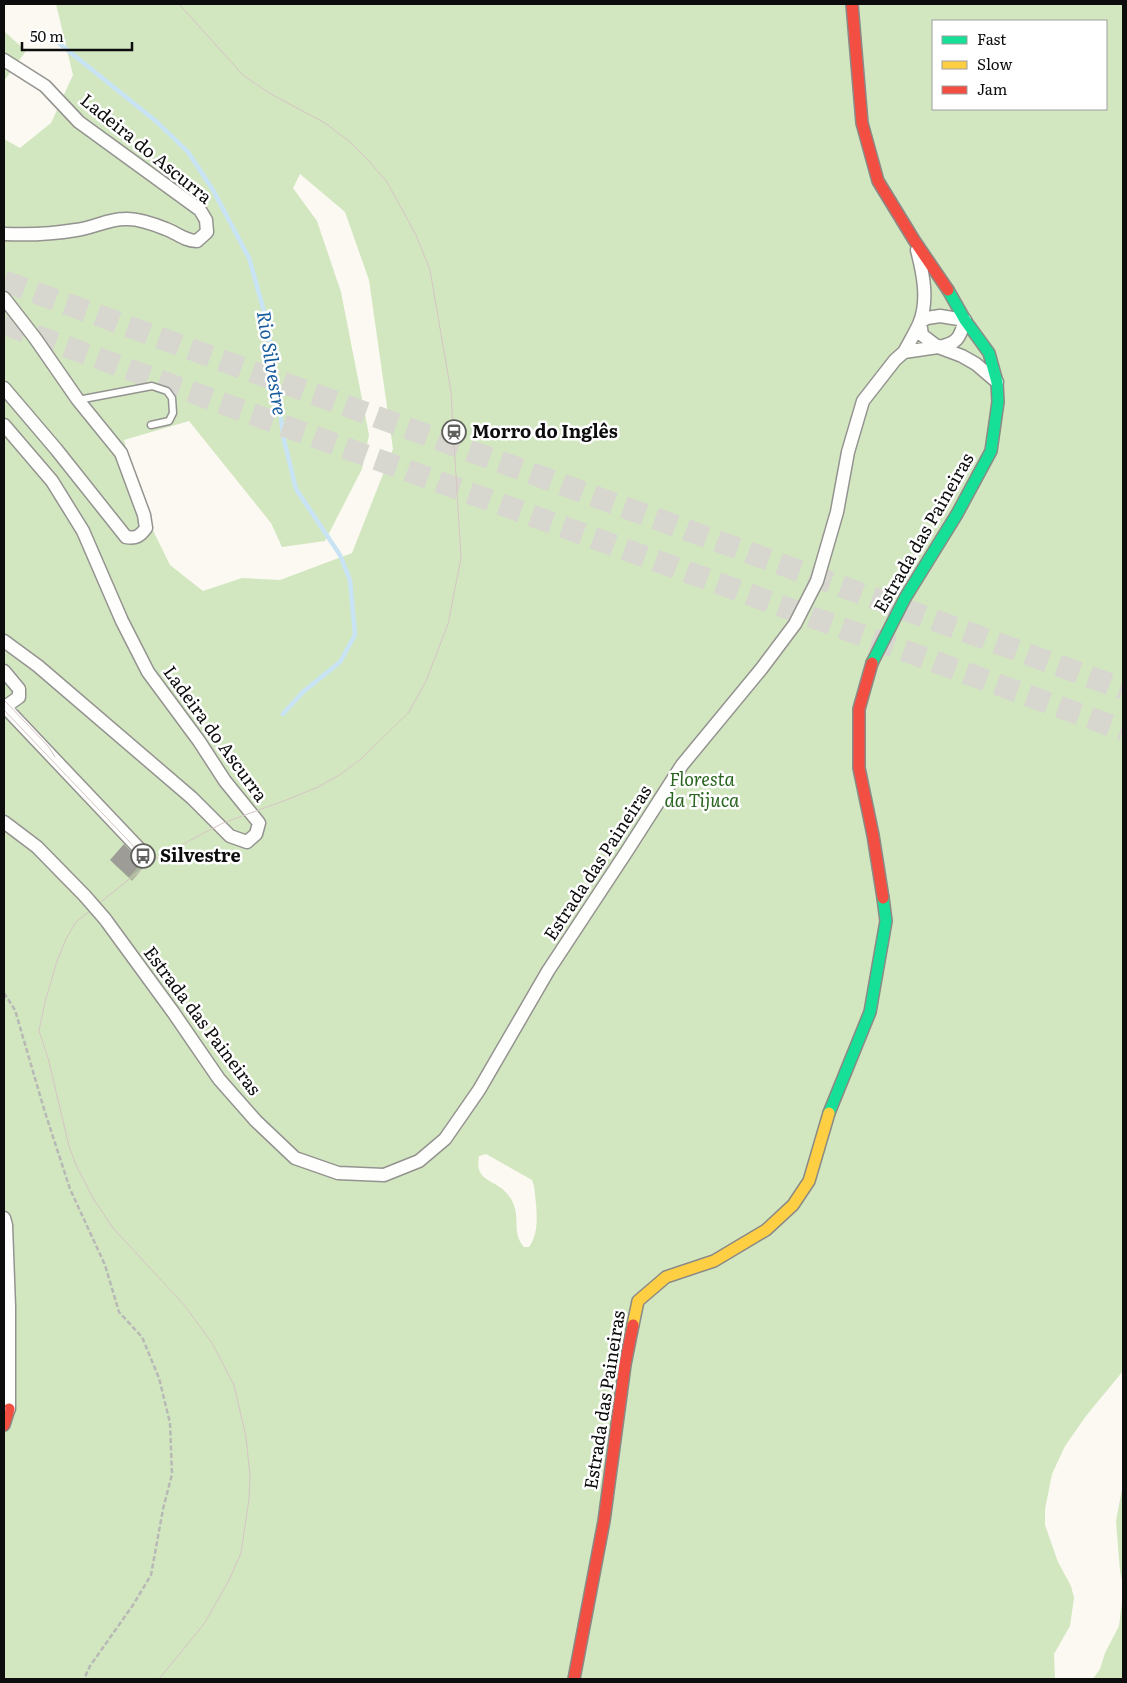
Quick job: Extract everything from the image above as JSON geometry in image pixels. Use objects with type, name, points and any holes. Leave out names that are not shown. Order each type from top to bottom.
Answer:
[{"type":"street","name":"Estrada das Paineiras","points":[[574,1679],[604,1521],[625,1365],[638,1301],[666,1277],[714,1262],[766,1230],[793,1205],[809,1181],[830,1108],[870,1012],[886,921],[873,835],[859,768],[859,709],[873,658],[905,598],[957,514],[991,451],[998,402],[997,382],[989,353],[965,320],[953,297],[914,240],[878,181],[862,123],[852,4]]},
{"type":"street","name":"Ladeira do Ascurra","points":[[4,60],[45,86],[79,122],[200,210],[206,220],[207,232],[197,241],[189,241],[166,229],[126,218],[78,230],[44,234],[4,234]]},
{"type":"street","name":"Estrada das Paineiras","points":[[4,822],[37,847],[85,896],[173,1012],[219,1079],[256,1121],[295,1158],[338,1173],[384,1175],[419,1161],[445,1139],[479,1090],[548,971],[682,765],[796,624],[817,581],[837,512],[848,452],[863,401],[895,360],[904,352],[920,322],[924,304],[923,274],[914,240]]},
{"type":"street","points":[[4,298],[35,338],[78,400],[121,453],[144,515],[146,528],[141,535],[134,539],[126,537],[56,449],[4,388]]},
{"type":"street","points":[[904,352],[938,347],[950,345],[962,331],[965,320],[940,316],[927,318],[920,322],[922,335],[938,347],[962,356],[976,364],[997,382]]},
{"type":"street","name":"Ladeira do Ascurra","points":[[4,425],[58,490],[83,531],[122,621],[148,672],[199,741],[225,781],[258,823],[256,834],[247,842],[230,836],[192,798],[46,672],[4,641]]},
{"type":"street","points":[[4,671],[19,689],[19,697],[4,706],[148,858]]},
{"type":"street","points":[[4,1218],[6,1225],[9,1307],[9,1409],[4,1426]]},
{"type":"street","points":[[4,1385],[9,1409]]},
{"type":"lane","points":[[78,400],[152,386],[167,391],[172,398],[173,413],[170,420],[151,425]]},
{"type":"path","points":[[4,993],[15,1010],[70,1189],[105,1264],[119,1312],[142,1337],[159,1378],[170,1423],[172,1474],[163,1509],[151,1575],[133,1605],[90,1666],[84,1679]]},
{"type":"green space","name":"Floresta da Tijuca","points":[[56,4],[1123,4],[1123,1371],[1086,1416],[1065,1446],[1052,1474],[1045,1509],[1045,1525],[1058,1562],[1071,1586],[1074,1598],[1070,1626],[1054,1654],[1055,1679],[4,1679],[4,139],[20,148],[51,123],[73,75]],"holes":[[[300,174],[345,212],[369,280],[393,449],[352,553],[280,580],[242,578],[203,591],[170,565],[143,510],[124,440],[189,421],[271,523],[282,547],[325,541],[362,469],[369,435],[341,292],[317,221],[293,188]],[[486,1154],[532,1180],[537,1217],[533,1241],[529,1247],[524,1247],[520,1241],[515,1210],[509,1196],[480,1172],[478,1165],[479,1156]]]},
{"type":"green space","points":[[4,31],[26,51],[4,81]]},
{"type":"green space","points":[[1123,1484],[1123,1585],[1116,1521]]},
{"type":"green space","points":[[1123,1593],[1123,1679],[1093,1679],[1100,1669],[1105,1653],[1119,1626]]},
{"type":"building","points":[[124,844],[142,863],[129,877],[110,860]]},
{"type":"waterway","name":"Rio Silvestre","points":[[60,44],[157,122],[188,152],[213,190],[249,258],[267,322],[284,440],[296,489],[340,555],[350,580],[355,635],[340,662],[303,692],[283,714]]},
{"type":"tunnel","points":[[4,281],[1123,689]]},
{"type":"tunnel","points":[[4,324],[1123,730]]},
{"type":"tram line","points":[[159,1679],[204,1624],[229,1580],[241,1553],[249,1499],[250,1476],[246,1437],[234,1385],[212,1343],[185,1306],[113,1228],[93,1198],[76,1165],[69,1146],[48,1058],[39,1031],[45,1002],[57,961],[66,939],[76,922],[153,860],[223,823],[318,787],[341,774],[362,758],[409,712],[426,681],[448,624],[461,558],[451,392],[430,270],[416,235],[387,182],[350,142],[325,123],[269,93],[243,75],[179,4]]},
{"type":"tram line","points":[[4,700],[48,746],[55,757]]},
{"type":"tram line","points":[[4,710],[143,856]]},
{"type":"tram line","points":[[4,1403],[4,1413]]},
{"type":"traffic: fast","points":[[872,663],[905,598],[957,514],[991,451],[998,402],[997,382],[989,353],[965,320],[948,290]]},
{"type":"traffic: fast","points":[[829,1113],[870,1012],[886,921],[883,898]]},
{"type":"traffic: slow","points":[[633,1325],[638,1301],[666,1277],[714,1261],[766,1230],[793,1205],[809,1181],[829,1113]]},
{"type":"traffic: jam","points":[[852,4],[862,123],[878,181],[914,240],[948,290]]},
{"type":"traffic: jam","points":[[872,663],[859,709],[859,768],[873,835],[883,898]]},
{"type":"traffic: jam","points":[[574,1679],[604,1521],[625,1365],[633,1325]]},
{"type":"traffic: jam","points":[[4,1425],[9,1409]]},
{"type":"place","name":"Morro do Inglês","points":[[454,432]]},
{"type":"place","name":"Silvestre","points":[[143,856]]}]
